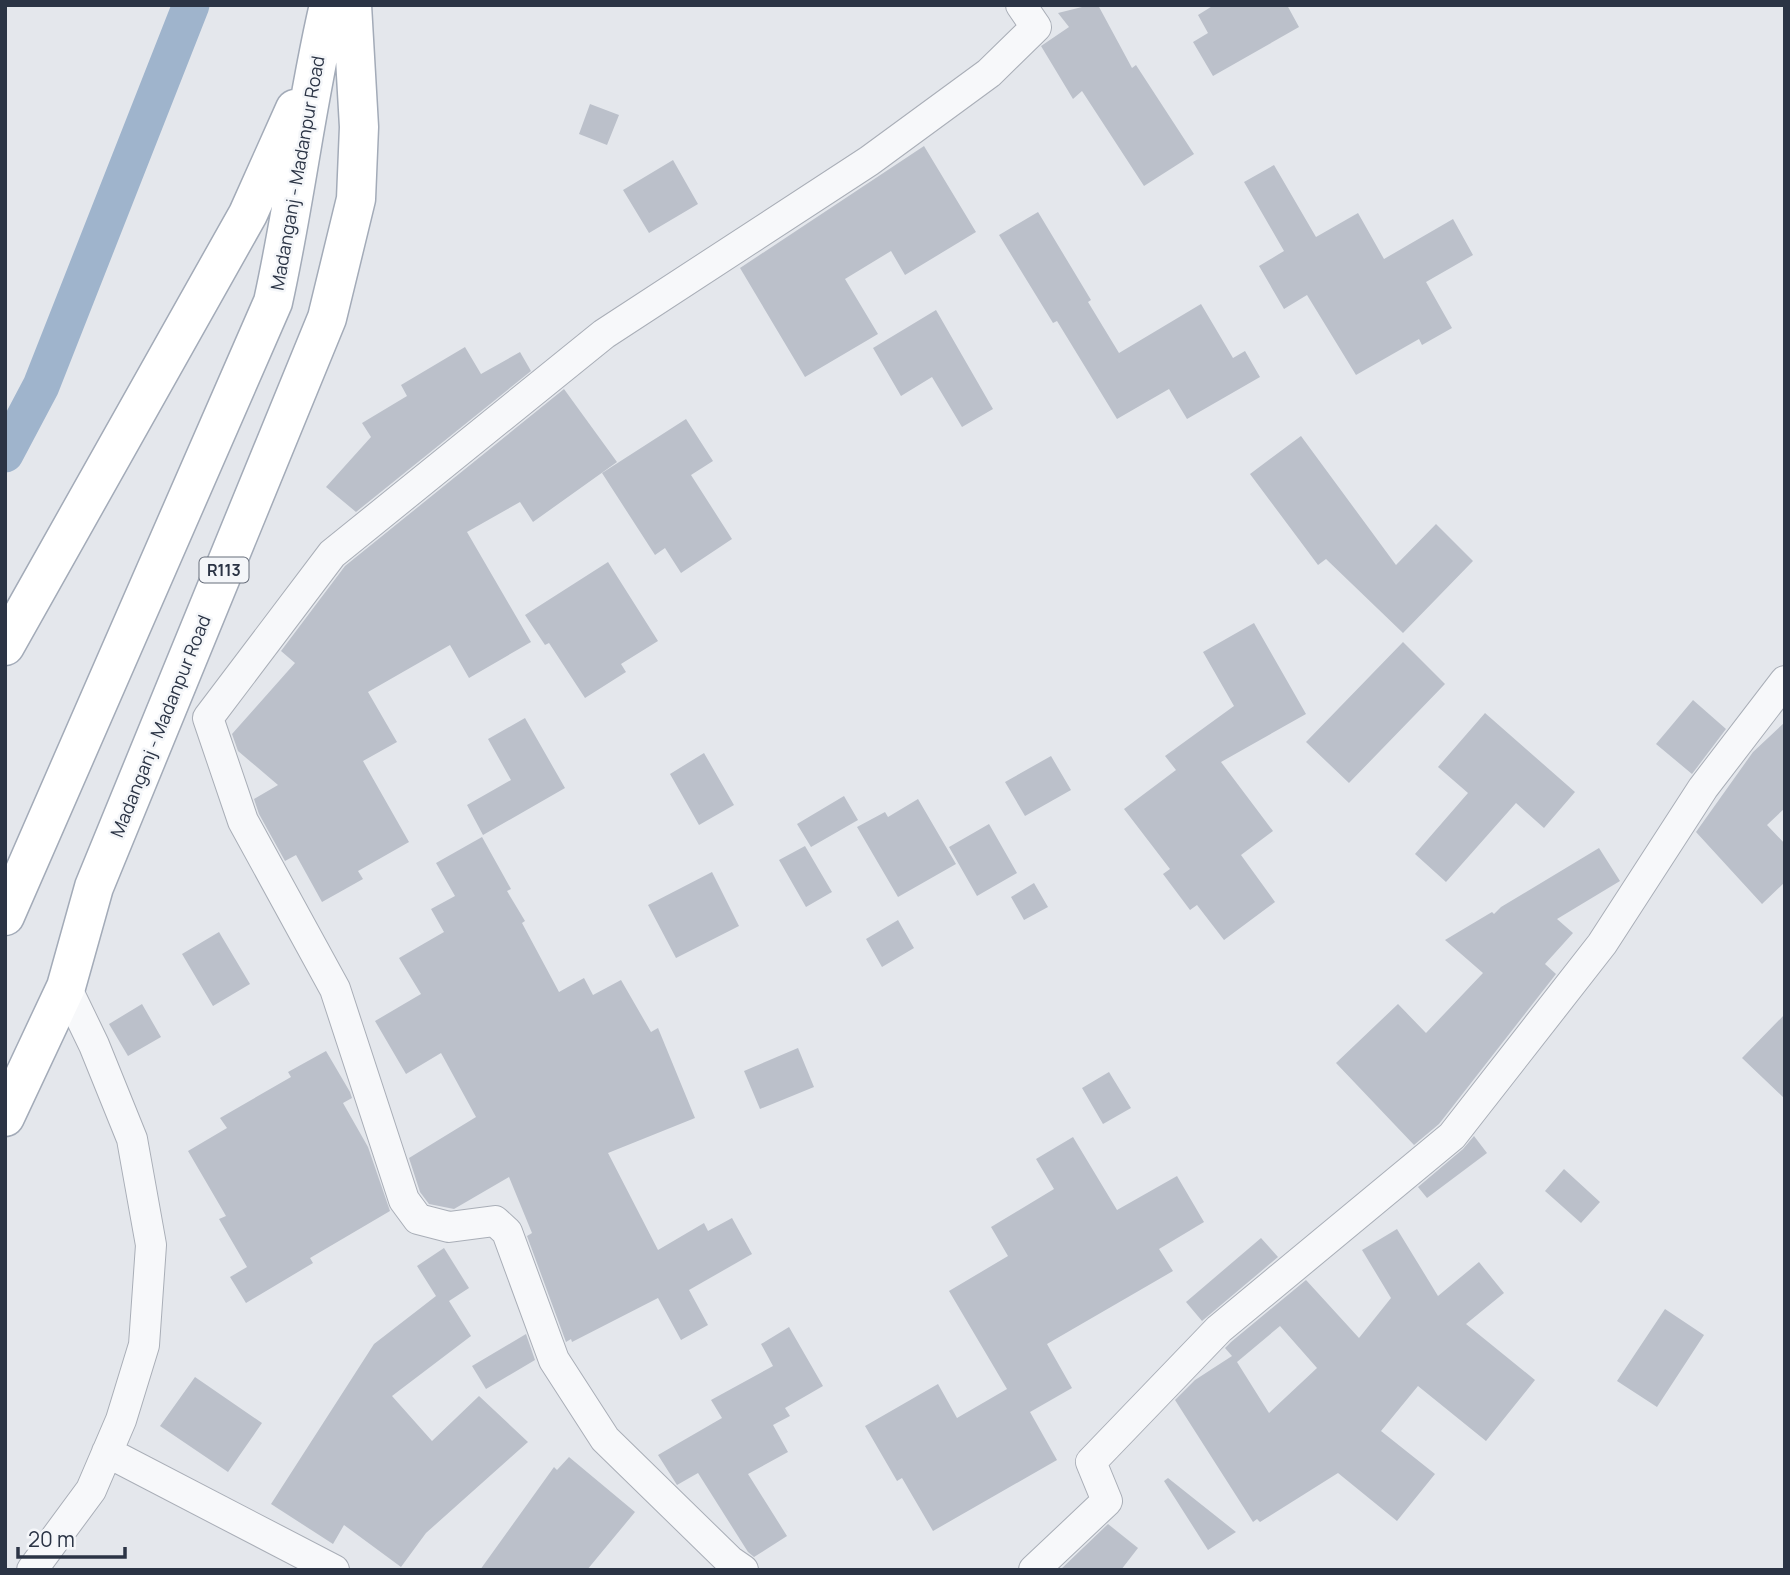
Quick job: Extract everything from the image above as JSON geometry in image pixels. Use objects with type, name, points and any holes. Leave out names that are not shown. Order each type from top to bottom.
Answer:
[{"type":"main road","name":"Madanganj - Madanpur Road","points":[[5,916],[273,302],[292,216],[316,63],[329,5]]},
{"type":"main road","name":"Madanganj - Madanpur Road","points":[[5,1116],[66,987],[94,887],[327,318],[356,199],[359,127],[352,5]]},
{"type":"main road","points":[[5,646],[248,214],[316,63]]},
{"type":"street","points":[[743,1570],[605,1438],[554,1360],[507,1232],[495,1221],[449,1227],[418,1219],[404,1200],[335,989],[243,821],[208,718],[332,554],[604,334],[869,161],[989,73],[1036,27],[1021,5]]},
{"type":"street","points":[[1034,1570],[1107,1501],[1091,1462],[1109,1443],[1219,1329],[1452,1136],[1602,944],[1703,788],[1785,681]]},
{"type":"street","points":[[32,1570],[91,1490],[107,1452],[144,1345],[151,1245],[132,1139],[94,1045],[66,987]]},
{"type":"street","points":[[107,1452],[334,1570]]},
{"type":"building","points":[[1098,5],[1132,68],[1136,65],[1194,154],[1144,186],[1082,91],[1073,99],[1041,46],[1069,27],[1058,13]]},
{"type":"building","points":[[1214,5],[1287,5],[1299,27],[1213,76],[1193,42],[1208,33],[1198,15]]},
{"type":"building","points":[[590,104],[619,115],[607,145],[579,134]]},
{"type":"building","points":[[924,146],[976,232],[905,275],[891,251],[845,279],[878,334],[805,377],[740,268]]},
{"type":"building","points":[[673,160],[698,204],[649,233],[623,190]]},
{"type":"building","points":[[1274,165],[1316,237],[1358,213],[1384,259],[1453,219],[1473,255],[1426,282],[1452,328],[1422,345],[1419,339],[1356,375],[1307,295],[1284,309],[1259,266],[1284,251],[1244,182]]},
{"type":"building","points":[[1038,212],[1091,300],[1088,302],[1119,353],[1201,304],[1233,358],[1245,351],[1260,377],[1187,419],[1169,389],[1117,419],[1057,321],[1053,323],[999,235]]},
{"type":"building","points":[[936,310],[993,409],[962,427],[932,377],[901,396],[873,348]]},
{"type":"building","points":[[465,347],[481,374],[520,352],[531,371],[356,512],[326,487],[371,437],[362,423],[407,396],[401,385]]},
{"type":"building","points":[[564,389],[617,462],[533,522],[520,502],[467,532],[531,642],[469,678],[450,645],[368,692],[397,742],[363,761],[409,842],[358,871],[363,879],[322,902],[296,855],[285,861],[259,814],[254,799],[278,785],[238,751],[232,734],[295,663],[281,651],[345,566]]},
{"type":"building","points":[[686,419],[713,461],[691,475],[732,539],[681,573],[665,548],[655,555],[602,473]]},
{"type":"building","points":[[1301,436],[1396,565],[1436,524],[1473,561],[1403,633],[1326,559],[1318,565],[1250,474]]},
{"type":"building","points":[[608,562],[658,641],[621,664],[626,672],[585,698],[549,643],[545,645],[525,615]]},
{"type":"building","points":[[1254,623],[1306,714],[1221,762],[1273,831],[1241,855],[1275,902],[1224,940],[1197,905],[1190,910],[1163,874],[1170,869],[1124,809],[1176,770],[1165,756],[1234,706],[1203,652]]},
{"type":"building","points":[[1403,642],[1445,684],[1349,783],[1306,742]]},
{"type":"building","points":[[1693,700],[1726,729],[1692,774],[1656,744]]},
{"type":"building","points":[[1485,713],[1575,792],[1544,828],[1516,803],[1446,882],[1415,854],[1468,793],[1438,767]]},
{"type":"building","points":[[525,718],[565,788],[483,835],[467,805],[511,780],[488,739]]},
{"type":"building","points":[[1785,722],[1785,808],[1767,825],[1785,844],[1785,882],[1762,904],[1696,832],[1753,752]]},
{"type":"building","points":[[704,753],[734,805],[699,825],[670,774]]},
{"type":"building","points":[[1051,756],[1071,790],[1025,816],[1005,782]]},
{"type":"building","points":[[844,796],[858,820],[811,847],[797,824]]},
{"type":"building","points":[[918,799],[956,864],[898,897],[857,827],[885,812],[888,817]]},
{"type":"building","points":[[989,824],[1017,873],[977,896],[949,847]]},
{"type":"building","points":[[482,837],[511,889],[507,891],[525,921],[522,923],[559,992],[584,978],[593,995],[621,980],[651,1032],[658,1028],[695,1118],[608,1153],[658,1250],[704,1223],[708,1231],[732,1218],[752,1254],[689,1290],[708,1325],[681,1340],[658,1298],[572,1342],[571,1339],[566,1342],[527,1236],[532,1233],[509,1177],[454,1209],[429,1204],[420,1192],[409,1158],[476,1117],[441,1053],[406,1074],[375,1021],[421,994],[399,958],[444,932],[431,909],[455,896],[436,863]]},
{"type":"building","points":[[805,846],[832,892],[806,907],[779,860]]},
{"type":"building","points":[[1599,848],[1620,881],[1557,919],[1573,933],[1545,964],[1556,974],[1439,1124],[1414,1145],[1336,1063],[1398,1004],[1426,1033],[1483,973],[1445,940],[1492,912],[1494,914],[1501,907]]},
{"type":"building","points":[[712,872],[739,926],[676,958],[648,905]]},
{"type":"building","points":[[1034,883],[1048,907],[1024,920],[1011,897]]},
{"type":"building","points":[[898,920],[914,948],[882,967],[866,939]]},
{"type":"building","points":[[219,932],[250,984],[213,1006],[182,954]]},
{"type":"building","points":[[142,1004],[161,1037],[128,1056],[109,1024]]},
{"type":"building","points":[[1785,1014],[1785,1099],[1742,1058]]},
{"type":"building","points":[[798,1048],[814,1087],[760,1109],[744,1071]]},
{"type":"building","points":[[326,1051],[350,1092],[352,1098],[343,1103],[368,1147],[390,1211],[310,1258],[313,1263],[246,1303],[230,1277],[247,1267],[219,1219],[226,1216],[188,1151],[227,1128],[220,1118],[291,1077],[288,1072]]},
{"type":"building","points":[[1109,1072],[1131,1108],[1103,1124],[1082,1088]]},
{"type":"building","points":[[1474,1136],[1487,1153],[1427,1198],[1418,1187],[1463,1149]]},
{"type":"building","points":[[1073,1137],[1117,1210],[1177,1176],[1204,1222],[1159,1249],[1173,1271],[1047,1344],[1072,1388],[1030,1412],[1057,1460],[933,1531],[902,1478],[897,1481],[865,1426],[938,1384],[957,1418],[1007,1389],[949,1291],[1008,1256],[991,1227],[1054,1189],[1036,1159]]},
{"type":"building","points":[[1564,1169],[1600,1202],[1581,1223],[1545,1191]]},
{"type":"building","points":[[1397,1229],[1438,1296],[1479,1262],[1504,1293],[1466,1324],[1535,1380],[1486,1441],[1418,1386],[1381,1431],[1435,1474],[1397,1521],[1338,1473],[1260,1522],[1257,1519],[1253,1522],[1175,1400],[1195,1380],[1232,1356],[1225,1348],[1306,1280],[1359,1338],[1391,1298],[1362,1250]],"holes":[[[1280,1326],[1317,1368],[1269,1413],[1237,1362]]]},
{"type":"building","points":[[1261,1238],[1278,1257],[1202,1321],[1186,1302]]},
{"type":"building","points":[[444,1248],[469,1288],[449,1301],[471,1336],[392,1396],[432,1441],[479,1396],[528,1442],[426,1533],[401,1567],[344,1525],[333,1544],[271,1504],[374,1344],[436,1296],[417,1266]]},
{"type":"building","points":[[1665,1309],[1704,1335],[1657,1407],[1617,1381]]},
{"type":"building","points":[[789,1327],[823,1386],[785,1408],[790,1416],[773,1425],[788,1452],[748,1474],[787,1536],[754,1557],[748,1552],[698,1473],[677,1485],[658,1455],[722,1418],[711,1400],[773,1366],[761,1344]]},
{"type":"building","points":[[526,1334],[535,1360],[486,1389],[472,1366]]},
{"type":"building","points":[[195,1377],[262,1423],[228,1472],[160,1426]]},
{"type":"building","points":[[569,1457],[635,1512],[587,1570],[480,1570],[554,1467],[557,1470]]},
{"type":"building","points":[[1168,1478],[1236,1532],[1208,1550],[1164,1481]]},
{"type":"building","points":[[1108,1524],[1138,1548],[1121,1570],[1060,1570]]},
{"type":"waterway","points":[[5,454],[41,386],[191,5]]}]
